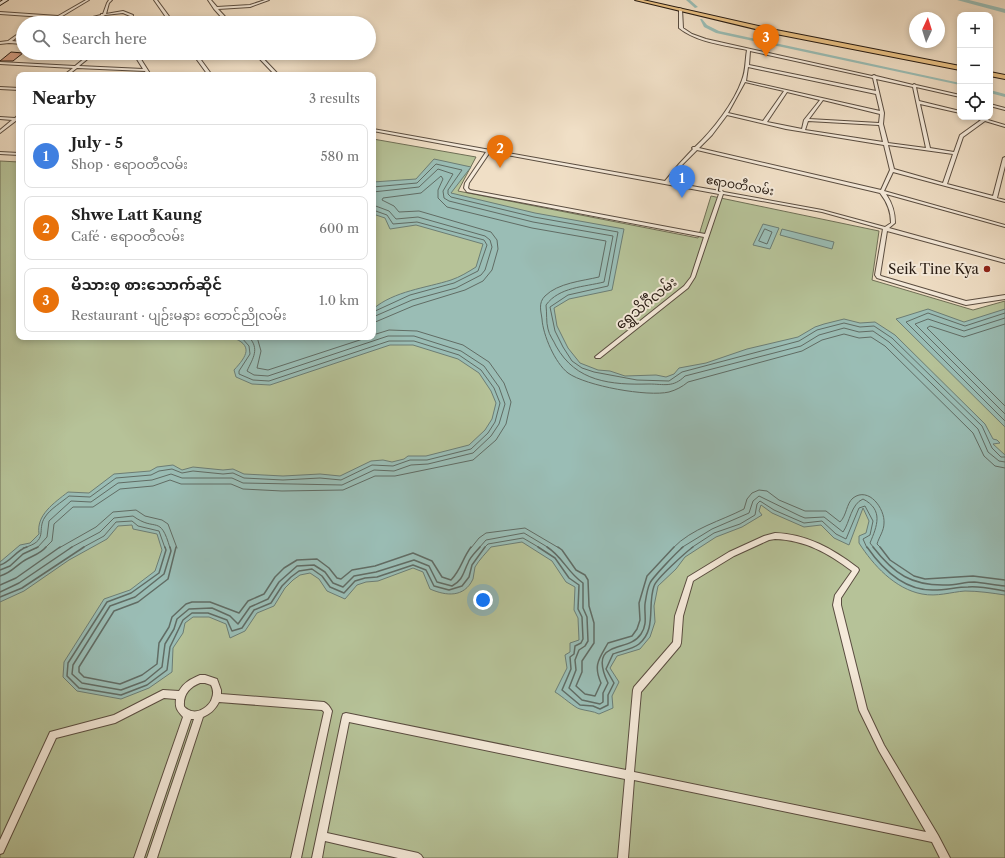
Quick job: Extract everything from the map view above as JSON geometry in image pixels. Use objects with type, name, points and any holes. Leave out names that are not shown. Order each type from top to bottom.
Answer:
[{"type":"main road","points":[[637,0],[776,32],[957,67]]},
{"type":"main road","points":[[993,75],[1005,77]]},
{"type":"street","points":[[0,4],[6,0]]},
{"type":"street","points":[[61,16],[88,0]]},
{"type":"street","points":[[102,16],[111,0]]},
{"type":"street","points":[[155,0],[167,16]]},
{"type":"street","points":[[209,0],[223,16]]},
{"type":"street","points":[[246,0],[250,6]]},
{"type":"street","points":[[215,8],[250,6],[268,0]]},
{"type":"street","points":[[680,9],[681,28],[691,35],[749,50],[957,95]]},
{"type":"street","points":[[102,16],[123,12],[132,16]]},
{"type":"street","points":[[0,13],[44,16]]},
{"type":"street","points":[[9,42],[16,37]]},
{"type":"street","points":[[1,44],[16,42]]},
{"type":"street","points":[[667,182],[676,167],[694,148],[707,139],[725,113],[743,81],[749,50]]},
{"type":"street","points":[[70,72],[84,60]]},
{"type":"street","points":[[139,60],[145,70]]},
{"type":"street","points":[[199,60],[208,72]]},
{"type":"street","points":[[262,60],[274,72]]},
{"type":"street","points":[[0,63],[145,70]]},
{"type":"street","points":[[746,66],[878,93]]},
{"type":"street","points":[[269,67],[269,72]]},
{"type":"street","points":[[874,76],[882,113],[881,124],[892,170],[882,192]]},
{"type":"street","points":[[743,81],[882,113]]},
{"type":"street","points":[[914,85],[928,148]]},
{"type":"street","points":[[0,88],[16,89]]},
{"type":"street","points":[[764,123],[786,91]]},
{"type":"street","points":[[803,131],[806,120],[822,99]]},
{"type":"street","points":[[918,102],[957,111]]},
{"type":"street","points":[[993,106],[1005,109]]},
{"type":"street","points":[[725,113],[803,131],[956,153]]},
{"type":"street","points":[[0,118],[16,118]]},
{"type":"street","points":[[0,132],[16,120]]},
{"type":"street","points":[[806,120],[881,124]]},
{"type":"street","points":[[945,184],[961,136],[984,120],[1005,126]]},
{"type":"street","name":"ဧရာဝတီလမ်း","points":[[376,131],[488,152],[667,182],[822,211],[1005,262]]},
{"type":"street","points":[[694,148],[882,192],[1005,226]]},
{"type":"street","points":[[488,152],[467,183],[466,188],[469,191],[707,236]]},
{"type":"street","points":[[0,153],[16,154]]},
{"type":"street","points":[[995,198],[1005,158]]},
{"type":"street","points":[[892,170],[1005,200]]},
{"type":"street","name":"ရွှေသိင်္ဂီလမ်း","points":[[598,357],[686,288],[693,277],[722,192]]},
{"type":"street","points":[[882,192],[888,200],[894,216],[893,223],[885,229],[877,275],[879,277],[966,303],[1005,297]]},
{"type":"street","points":[[623,858],[637,690],[677,643],[679,616],[690,579],[736,550],[774,536],[789,537],[811,543],[837,555],[856,570],[838,597],[837,605],[863,710],[900,781],[935,838],[945,858]]},
{"type":"street","points":[[205,679],[214,682],[217,686],[217,698],[208,711],[200,715],[188,715],[180,708],[181,695],[190,684],[205,679]]},
{"type":"street","points":[[0,850],[53,735],[115,719],[163,694],[181,695]]},
{"type":"street","points":[[217,698],[324,706],[328,711],[296,858]]},
{"type":"street","points":[[139,858],[188,715]]},
{"type":"street","points":[[152,858],[200,715]]},
{"type":"street","points":[[317,858],[346,716],[935,838]]},
{"type":"street","points":[[322,836],[418,858]]},
{"type":"green space","points":[[376,140],[476,157],[458,191],[698,238],[711,196],[879,231],[872,280],[973,310],[1005,301],[1005,858],[0,858],[0,161],[16,162],[16,340],[376,340]]},
{"type":"water","points":[[434,159],[471,167],[451,193],[535,213],[624,229],[612,290],[569,299],[554,308],[557,326],[568,348],[580,363],[598,370],[610,371],[625,376],[656,375],[666,377],[674,374],[679,368],[706,363],[747,349],[798,337],[815,327],[844,319],[860,323],[875,322],[895,335],[985,424],[993,439],[1000,443],[993,444],[1005,455],[1005,595],[965,591],[928,595],[903,587],[886,575],[871,560],[859,543],[859,536],[866,533],[869,521],[863,508],[849,545],[834,538],[821,525],[804,527],[772,513],[761,505],[759,511],[762,515],[742,527],[716,537],[685,557],[676,569],[658,586],[654,606],[655,622],[650,637],[640,649],[617,656],[610,668],[619,682],[612,696],[613,708],[599,714],[578,708],[555,692],[567,668],[565,655],[570,652],[570,643],[579,640],[578,618],[574,610],[575,587],[566,582],[552,561],[522,542],[491,547],[475,567],[473,579],[469,585],[465,590],[454,594],[442,593],[430,589],[423,572],[413,568],[378,581],[366,582],[357,585],[345,599],[327,591],[319,579],[310,573],[300,575],[285,588],[274,606],[257,613],[245,631],[230,638],[226,624],[209,617],[193,617],[185,623],[183,633],[173,648],[172,672],[149,688],[121,699],[77,691],[63,677],[64,662],[104,599],[130,590],[155,571],[162,550],[157,534],[133,529],[132,525],[118,526],[107,539],[69,560],[24,591],[0,602],[0,562],[20,545],[30,543],[39,534],[40,521],[43,515],[52,505],[68,492],[89,493],[114,474],[150,471],[157,467],[173,465],[182,470],[193,467],[223,470],[233,469],[244,474],[283,476],[320,474],[340,476],[371,461],[383,460],[392,462],[404,459],[408,456],[426,456],[469,445],[485,430],[492,419],[496,403],[491,391],[479,373],[458,359],[413,345],[390,345],[270,385],[252,384],[236,377],[234,370],[245,356],[246,351],[243,344],[238,340],[376,340],[376,307],[381,303],[400,294],[454,279],[476,267],[483,244],[416,225],[390,229],[385,218],[376,215],[376,182],[416,179]]},
{"type":"water","points":[[763,224],[779,228],[770,249],[753,245]]},
{"type":"water","points":[[782,229],[834,242],[832,249],[780,235]]},
{"type":"water","points":[[928,309],[964,322],[1005,309],[1005,427],[896,319]]},
{"type":"building","points":[[11,52],[16,52],[16,59],[13,61],[0,61]]},
{"type":"waterway","points":[[688,0],[696,7]]},
{"type":"waterway","points":[[960,0],[1005,11]]},
{"type":"waterway","points":[[701,20],[705,26],[718,32],[957,83]]},
{"type":"waterway","points":[[993,92],[1005,96]]},
{"type":"place","name":"မိသားစု စားသောက်ဆိုင်","points":[[766,57]]},
{"type":"place","name":"Shwe Latt Kaung","points":[[500,168]]},
{"type":"place","name":"July - 5","points":[[682,198]]},
{"type":"place","name":"Seik Tine Kya","points":[[987,269]]}]
